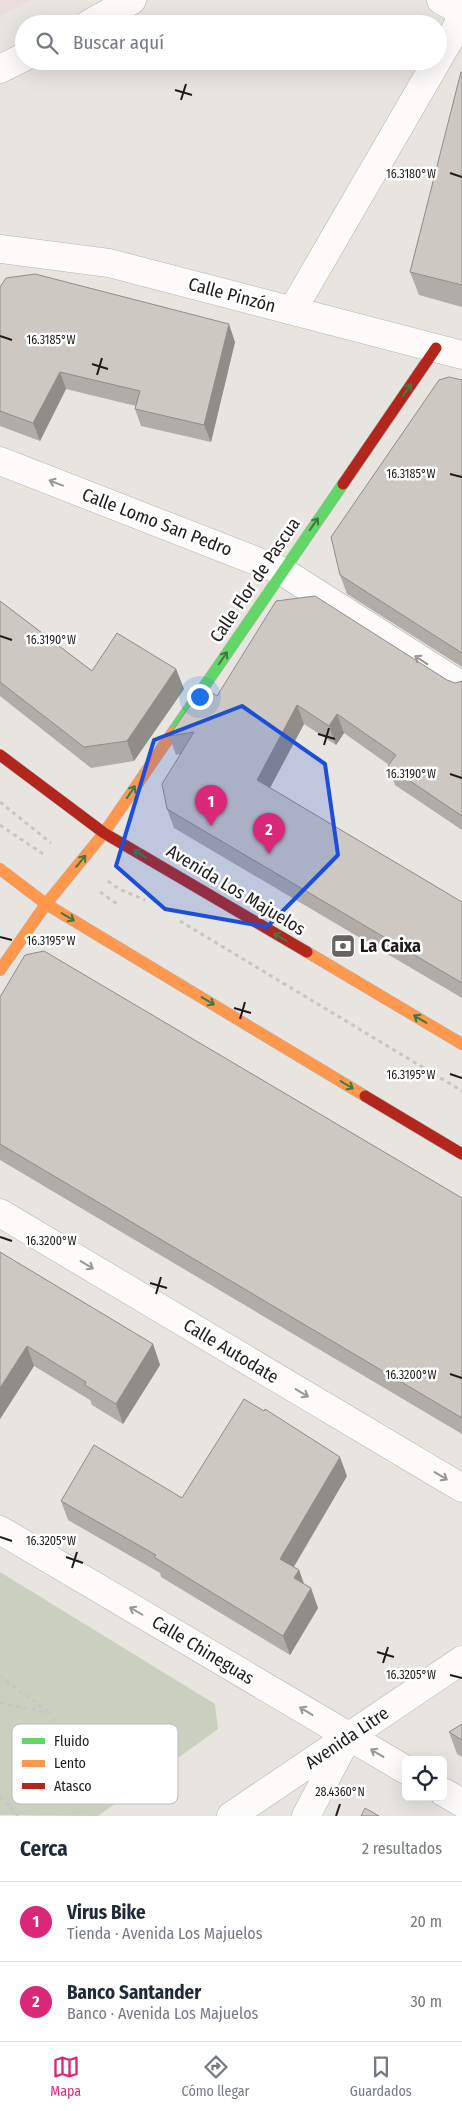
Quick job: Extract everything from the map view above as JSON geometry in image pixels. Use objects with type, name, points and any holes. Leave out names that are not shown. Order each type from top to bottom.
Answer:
[{"type":"street","points":[[105,15],[132,0]]},
{"type":"street","points":[[441,0],[462,12]]},
{"type":"street","points":[[447,44],[462,18]]},
{"type":"street","points":[[0,69],[15,62]]},
{"type":"street","points":[[292,311],[432,70]]},
{"type":"street","name":"Calle Pinzón","points":[[4,256],[109,263],[462,355]]},
{"type":"street","name":"Calle Flor de Pascua","points":[[0,970],[46,904],[104,833],[436,348]]},
{"type":"street","name":"Calle Lomo San Pedro","points":[[0,461],[282,571],[462,686]]},
{"type":"street","name":"Avenida Los Majuelos","points":[[0,755],[104,833],[462,1044]]},
{"type":"street","points":[[0,869],[46,904],[462,1154]]},
{"type":"street","name":"Calle Autodate","points":[[0,1213],[462,1488]]},
{"type":"street","name":"Calle Chineguas","points":[[0,1530],[402,1768]]},
{"type":"street","name":"Avenida Litre","points":[[231,1816],[462,1660]]},
{"type":"street","points":[[306,1816],[348,1736]]},
{"type":"street","points":[[447,1794],[462,1803]]},
{"type":"path","points":[[0,802],[80,863],[119,889],[154,905]]},
{"type":"path","points":[[178,920],[462,1091]]},
{"type":"path","points":[[0,1676],[50,1713],[57,1724]]},
{"type":"path","points":[[0,1702],[50,1713]]},
{"type":"path","points":[[0,1796],[18,1816]]},
{"type":"highlighted area","points":[[242,706],[325,764],[338,855],[267,927],[165,909],[116,866],[154,740]]},
{"type":"shaded area","points":[[0,0],[32,0],[0,16]]},
{"type":"green space","points":[[0,1572],[215,1704],[218,1729],[178,1758],[178,1724],[12,1724],[12,1804],[115,1804],[98,1816],[0,1815]]},
{"type":"building","points":[[462,72],[462,285],[410,272]]},
{"type":"building","points":[[35,274],[229,324],[204,425],[135,409],[140,391],[60,372],[33,423],[0,411],[0,287],[6,278]]},
{"type":"building","points":[[449,377],[462,380],[462,653],[340,575],[331,537],[439,380]]},
{"type":"building","points":[[315,596],[447,680],[455,683],[462,681],[462,816],[388,766],[396,755],[337,714],[329,726],[297,705],[257,780],[462,902],[462,983],[167,809],[162,784],[194,732],[169,736],[203,687],[217,696],[276,601]]},
{"type":"building","points":[[0,601],[92,671],[117,633],[176,669],[127,741],[84,747],[0,682]]},
{"type":"building","points":[[44,951],[462,1198],[462,1418],[0,1144],[0,997],[25,955]]},
{"type":"building","points":[[0,1252],[153,1344],[116,1404],[85,1385],[86,1382],[27,1346],[0,1388]]},
{"type":"building","points":[[244,1399],[264,1411],[265,1409],[340,1457],[280,1559],[299,1570],[294,1578],[311,1588],[283,1636],[154,1557],[156,1555],[61,1501],[94,1445],[182,1498]]},
{"type":"building","points":[[462,1724],[462,1740],[449,1732]]},
{"type":"building","points":[[365,1808],[379,1816],[361,1816]]},
{"type":"traffic: fast","points":[[173,732],[343,484]]},
{"type":"traffic: slow","points":[[0,970],[46,904],[104,833],[173,732]]},
{"type":"traffic: slow","points":[[0,869],[46,904],[365,1096]]},
{"type":"traffic: slow","points":[[307,952],[462,1044]]},
{"type":"traffic: jam","points":[[343,484],[436,348]]},
{"type":"traffic: jam","points":[[0,755],[104,833],[307,952]]},
{"type":"traffic: jam","points":[[365,1096],[462,1154]]},
{"type":"place","name":"Virus Bike","points":[[211,826]]},
{"type":"place","name":"Banco Santander","points":[[269,854]]},
{"type":"place","name":"La Caixa","points":[[343,946]]}]
